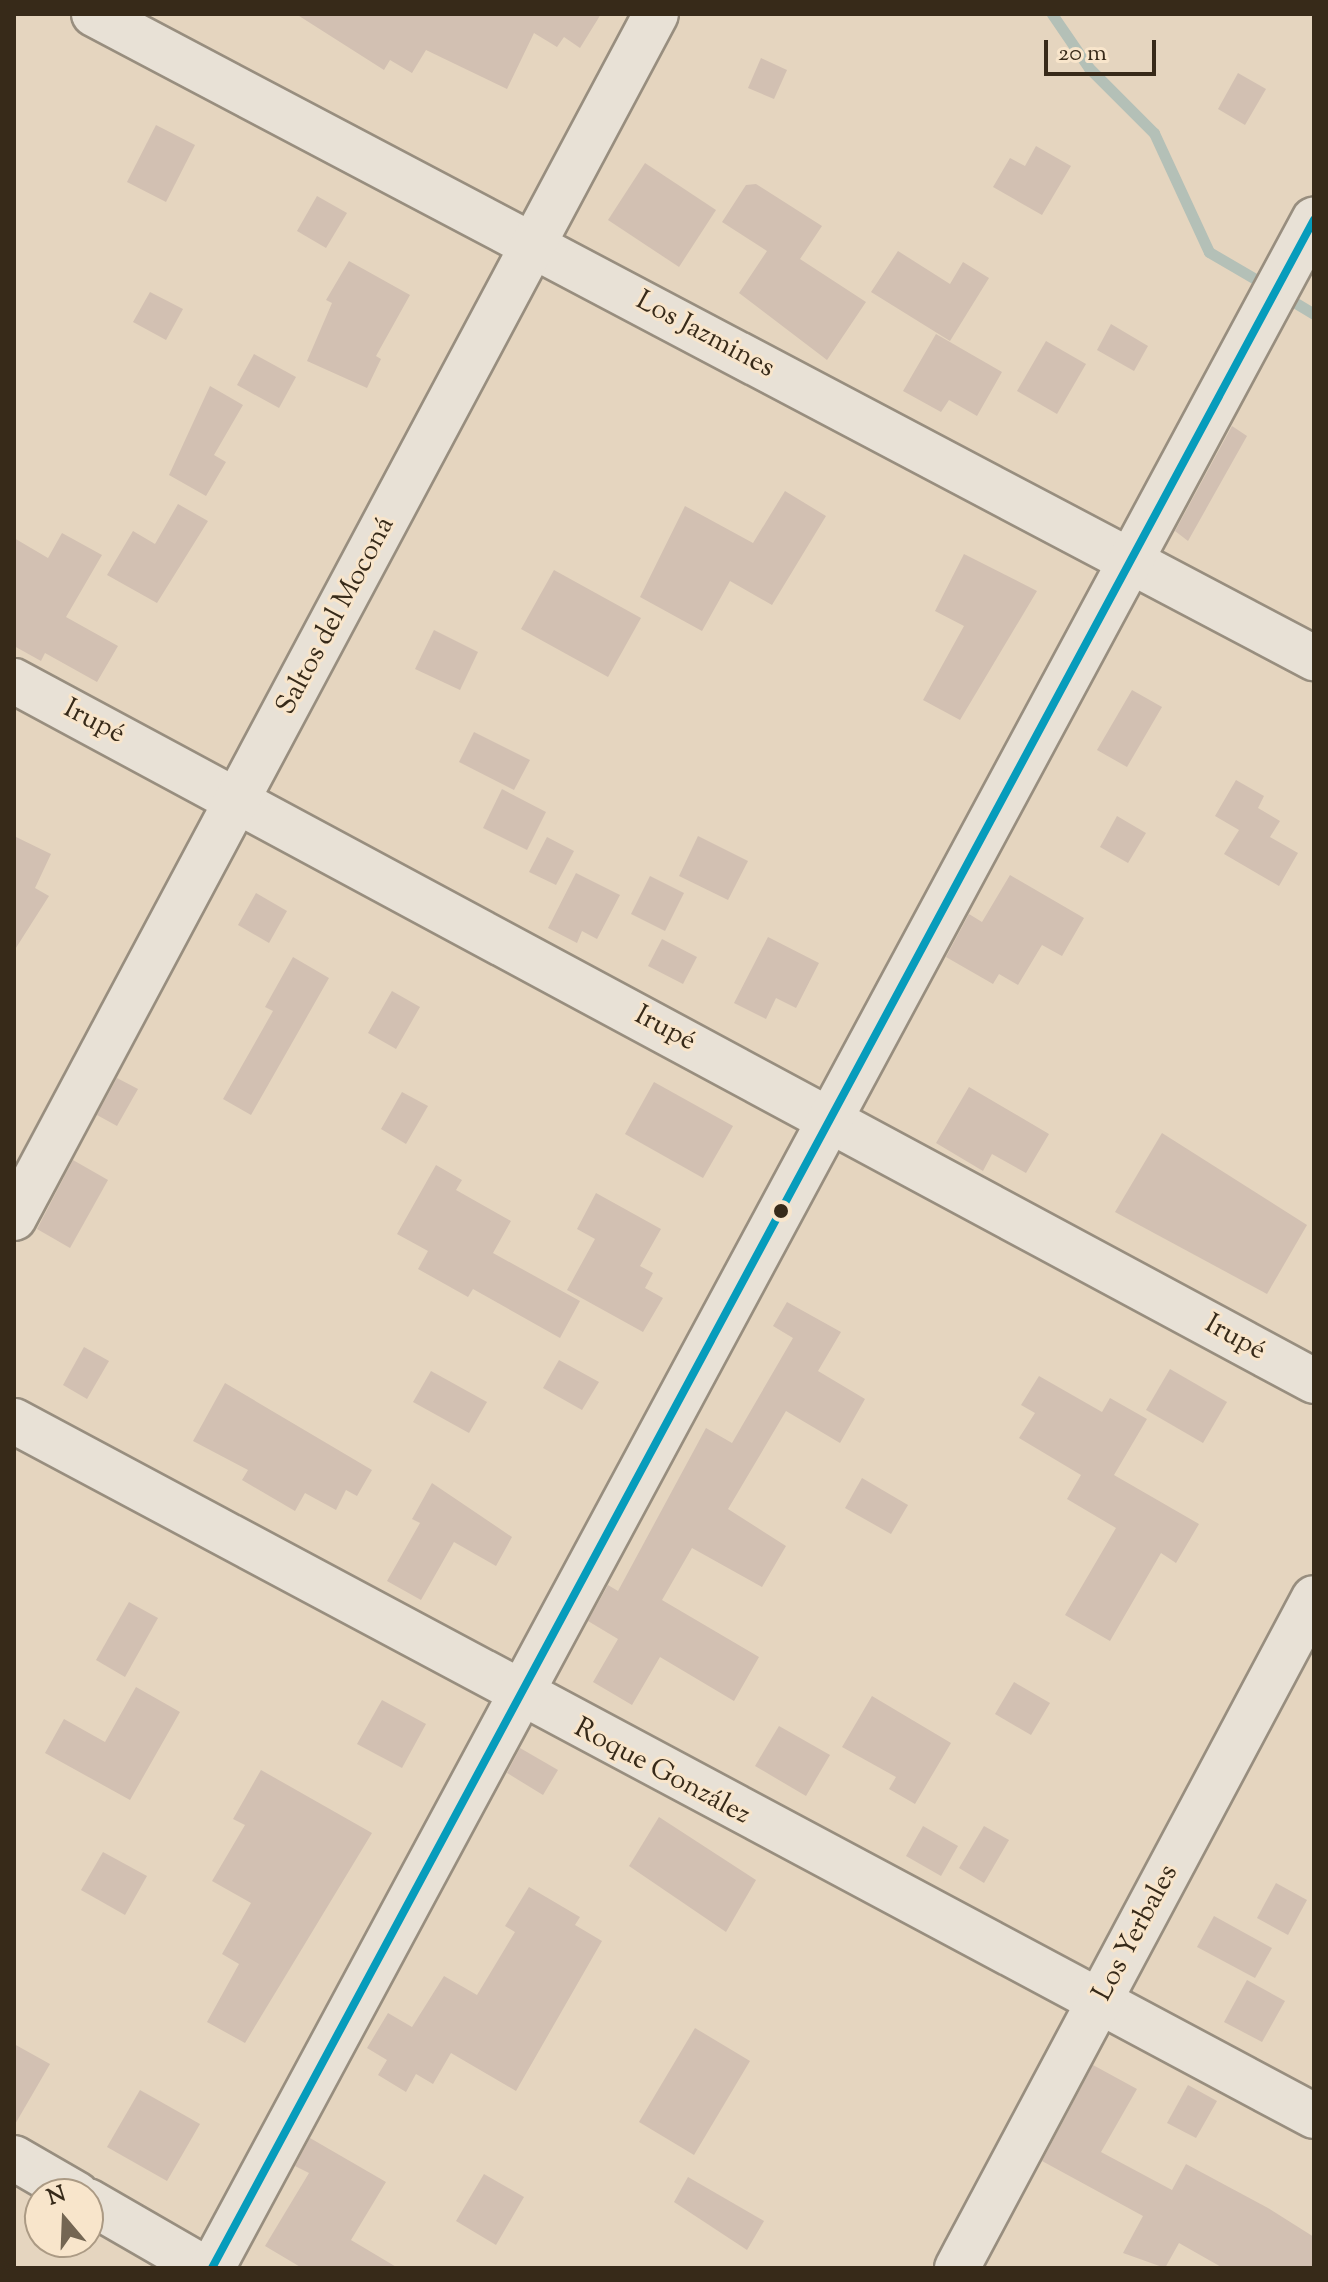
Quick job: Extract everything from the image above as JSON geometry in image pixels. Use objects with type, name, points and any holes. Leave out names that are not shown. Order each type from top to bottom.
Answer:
[{"type":"street","name":"Los Jazmines","points":[[94,14],[535,243],[1129,565],[1314,658]]},
{"type":"street","name":"Saltos del Moconá","points":[[14,1218],[656,14]]},
{"type":"street","points":[[212,2268],[523,1698],[1314,220]]},
{"type":"street","name":"Irupé","points":[[14,681],[239,797],[1314,1381]]},
{"type":"street","name":"Roque González","points":[[14,1421],[523,1698],[1314,2116]]},
{"type":"street","name":"Los Yerbales","points":[[957,2268],[1314,1598]]},
{"type":"street","points":[[14,2158],[48,2178]]},
{"type":"street","points":[[104,2210],[204,2268]]},
{"type":"building","points":[[296,14],[601,14],[580,48],[564,37],[557,47],[534,33],[507,89],[426,50],[412,73],[390,60],[384,70]]},
{"type":"building","points":[[761,58],[787,70],[774,99],[748,88]]},
{"type":"building","points":[[1238,73],[1266,89],[1245,125],[1218,109]]},
{"type":"building","points":[[156,125],[195,145],[166,202],[127,182]]},
{"type":"building","points":[[1036,146],[1071,166],[1042,215],[993,187],[1010,158],[1025,166]]},
{"type":"building","points":[[645,163],[716,210],[679,267],[608,220]]},
{"type":"building","points":[[756,184],[822,226],[800,259],[866,302],[827,360],[739,293],[767,251],[722,222],[746,185]]},
{"type":"building","points":[[317,196],[347,213],[326,248],[297,231]]},
{"type":"building","points":[[898,251],[950,284],[963,262],[989,278],[950,341],[871,292]]},
{"type":"building","points":[[349,261],[410,295],[376,356],[381,359],[367,388],[307,361],[332,303],[326,300]]},
{"type":"building","points":[[150,292],[183,309],[166,340],[133,322]]},
{"type":"building","points":[[1111,324],[1148,346],[1134,371],[1097,350]]},
{"type":"building","points":[[936,334],[1002,372],[977,416],[949,400],[941,412],[903,391]]},
{"type":"building","points":[[1046,341],[1086,364],[1057,414],[1017,391]]},
{"type":"building","points":[[254,354],[296,377],[279,408],[237,385]]},
{"type":"building","points":[[210,386],[243,405],[214,455],[226,462],[206,496],[169,475]]},
{"type":"building","points":[[1232,426],[1247,436],[1188,541],[1175,531]]},
{"type":"building","points":[[785,491],[826,516],[772,605],[730,581],[702,631],[640,597],[685,506],[753,543]]},
{"type":"building","points":[[178,504],[208,521],[157,603],[107,575],[133,531],[155,544]]},
{"type":"building","points":[[62,533],[102,555],[66,617],[118,646],[97,682],[45,653],[41,661],[14,646],[14,538],[48,558]]},
{"type":"building","points":[[964,554],[1037,591],[960,720],[923,700],[964,626],[935,611]]},
{"type":"building","points":[[554,570],[641,618],[608,677],[521,629]]},
{"type":"building","points":[[434,630],[478,652],[460,690],[415,669]]},
{"type":"building","points":[[1132,690],[1162,707],[1127,767],[1097,750]]},
{"type":"building","points":[[474,732],[530,760],[514,790],[459,762]]},
{"type":"building","points":[[1236,780],[1264,796],[1258,808],[1280,821],[1270,837],[1298,853],[1279,886],[1224,854],[1239,830],[1215,816]]},
{"type":"building","points":[[502,789],[546,812],[527,850],[483,828]]},
{"type":"building","points":[[1117,816],[1146,833],[1128,863],[1100,847]]},
{"type":"building","points":[[14,836],[51,854],[35,888],[49,896],[14,951]]},
{"type":"building","points":[[698,836],[748,861],[728,900],[679,876]]},
{"type":"building","points":[[547,837],[574,851],[556,885],[529,872]]},
{"type":"building","points":[[576,873],[620,895],[597,939],[582,931],[577,943],[548,928]]},
{"type":"building","points":[[1010,875],[1084,918],[1062,956],[1042,945],[1018,985],[999,974],[993,984],[946,957],[969,914],[982,922]]},
{"type":"building","points":[[650,876],[684,893],[665,931],[631,914]]},
{"type":"building","points":[[256,893],[287,911],[269,943],[238,925]]},
{"type":"building","points":[[768,937],[819,963],[796,1008],[776,998],[766,1019],[734,1003]]},
{"type":"building","points":[[662,939],[697,957],[683,984],[648,966]]},
{"type":"building","points":[[293,957],[329,978],[251,1115],[223,1099],[273,1011],[265,1007]]},
{"type":"building","points":[[392,991],[420,1007],[396,1049],[368,1033]]},
{"type":"building","points":[[117,1078],[138,1089],[117,1126],[97,1115]]},
{"type":"building","points":[[654,1082],[733,1126],[703,1178],[625,1134]]},
{"type":"building","points":[[969,1087],[1049,1134],[1026,1173],[992,1154],[983,1171],[936,1143]]},
{"type":"building","points":[[402,1092],[428,1106],[406,1144],[381,1129]]},
{"type":"building","points":[[1162,1133],[1307,1225],[1267,1294],[1115,1212]]},
{"type":"building","points":[[73,1160],[108,1180],[70,1248],[37,1229]]},
{"type":"building","points":[[436,1165],[462,1180],[456,1190],[511,1221],[493,1253],[580,1301],[560,1338],[473,1289],[468,1297],[418,1269],[428,1251],[397,1234]]},
{"type":"building","points":[[596,1193],[661,1229],[640,1266],[653,1273],[645,1288],[663,1298],[643,1332],[567,1290],[595,1239],[577,1229]]},
{"type":"building","points":[[787,1302],[841,1332],[818,1371],[865,1399],[840,1443],[786,1411],[728,1509],[786,1546],[762,1587],[692,1548],[662,1600],[759,1657],[734,1701],[660,1657],[632,1705],[593,1682],[618,1639],[588,1621],[608,1585],[618,1591],[706,1428],[732,1443],[793,1338],[773,1326]]},
{"type":"building","points":[[84,1347],[109,1361],[87,1399],[63,1385]]},
{"type":"building","points":[[559,1360],[599,1382],[582,1410],[543,1388]]},
{"type":"building","points":[[1170,1369],[1227,1402],[1203,1443],[1146,1410]]},
{"type":"building","points":[[431,1371],[487,1402],[469,1433],[413,1402]]},
{"type":"building","points":[[1039,1376],[1102,1412],[1110,1398],[1147,1419],[1114,1475],[1199,1524],[1176,1563],[1161,1553],[1110,1641],[1065,1615],[1116,1528],[1067,1499],[1081,1475],[1019,1438],[1035,1413],[1021,1405]]},
{"type":"building","points":[[225,1383],[372,1470],[357,1496],[346,1490],[336,1510],[305,1493],[295,1511],[242,1480],[248,1470],[193,1441]]},
{"type":"building","points":[[862,1478],[908,1505],[891,1534],[845,1508]]},
{"type":"building","points":[[432,1483],[512,1537],[496,1566],[454,1542],[421,1600],[387,1581],[420,1523],[412,1519]]},
{"type":"building","points":[[129,1602],[158,1618],[125,1677],[96,1660]]},
{"type":"building","points":[[1014,1682],[1050,1703],[1031,1735],[995,1714]]},
{"type":"building","points":[[136,1687],[180,1712],[130,1800],[45,1753],[64,1719],[105,1742]]},
{"type":"building","points":[[872,1696],[951,1743],[915,1804],[889,1789],[896,1777],[842,1747]]},
{"type":"building","points":[[382,1700],[426,1724],[402,1768],[357,1744]]},
{"type":"building","points":[[779,1726],[830,1755],[806,1796],[755,1766]]},
{"type":"building","points":[[520,1748],[558,1770],[543,1795],[507,1773]]},
{"type":"building","points":[[261,1770],[372,1833],[245,2043],[207,2022],[239,1964],[222,1954],[251,1903],[212,1881],[245,1825],[233,1819]]},
{"type":"building","points":[[659,1817],[756,1880],[726,1932],[629,1866]]},
{"type":"building","points":[[923,1826],[958,1846],[941,1876],[906,1856]]},
{"type":"building","points":[[984,1826],[1009,1840],[984,1883],[959,1868]]},
{"type":"building","points":[[103,1852],[147,1876],[125,1915],[81,1890]]},
{"type":"building","points":[[1276,1883],[1307,1900],[1288,1935],[1257,1918]]},
{"type":"building","points":[[529,1887],[580,1917],[575,1925],[602,1941],[516,2091],[451,2053],[433,2084],[416,2074],[406,2092],[378,2075],[387,2060],[367,2048],[388,2013],[412,2027],[444,1976],[477,1995],[515,1932],[505,1926]]},
{"type":"building","points":[[1214,1916],[1272,1948],[1255,1978],[1197,1947]]},
{"type":"building","points":[[1247,1980],[1285,2001],[1262,2042],[1224,2022]]},
{"type":"building","points":[[695,2028],[750,2061],[694,2155],[639,2122]]},
{"type":"building","points":[[14,2044],[50,2064],[14,2126]]},
{"type":"building","points":[[1093,2065],[1137,2089],[1101,2152],[1172,2190],[1186,2164],[1268,2208],[1314,2237],[1314,2268],[1223,2268],[1179,2243],[1165,2268],[1123,2253],[1143,2216],[1042,2161]]},
{"type":"building","points":[[1188,2085],[1217,2101],[1196,2138],[1167,2123]]},
{"type":"building","points":[[140,2090],[200,2124],[167,2181],[107,2147]]},
{"type":"building","points":[[310,2138],[386,2182],[351,2240],[398,2268],[302,2268],[265,2246],[309,2173],[295,2166]]},
{"type":"building","points":[[484,2174],[524,2197],[496,2245],[456,2221]]},
{"type":"building","points":[[688,2177],[764,2221],[747,2250],[674,2202]]},
{"type":"waterway","points":[[1052,14],[1089,68],[1154,133],[1209,252],[1269,287]]},
{"type":"waterway","points":[[1284,296],[1314,314]]},
{"type":"transit line","points":[[212,2268],[1314,220]]}]
